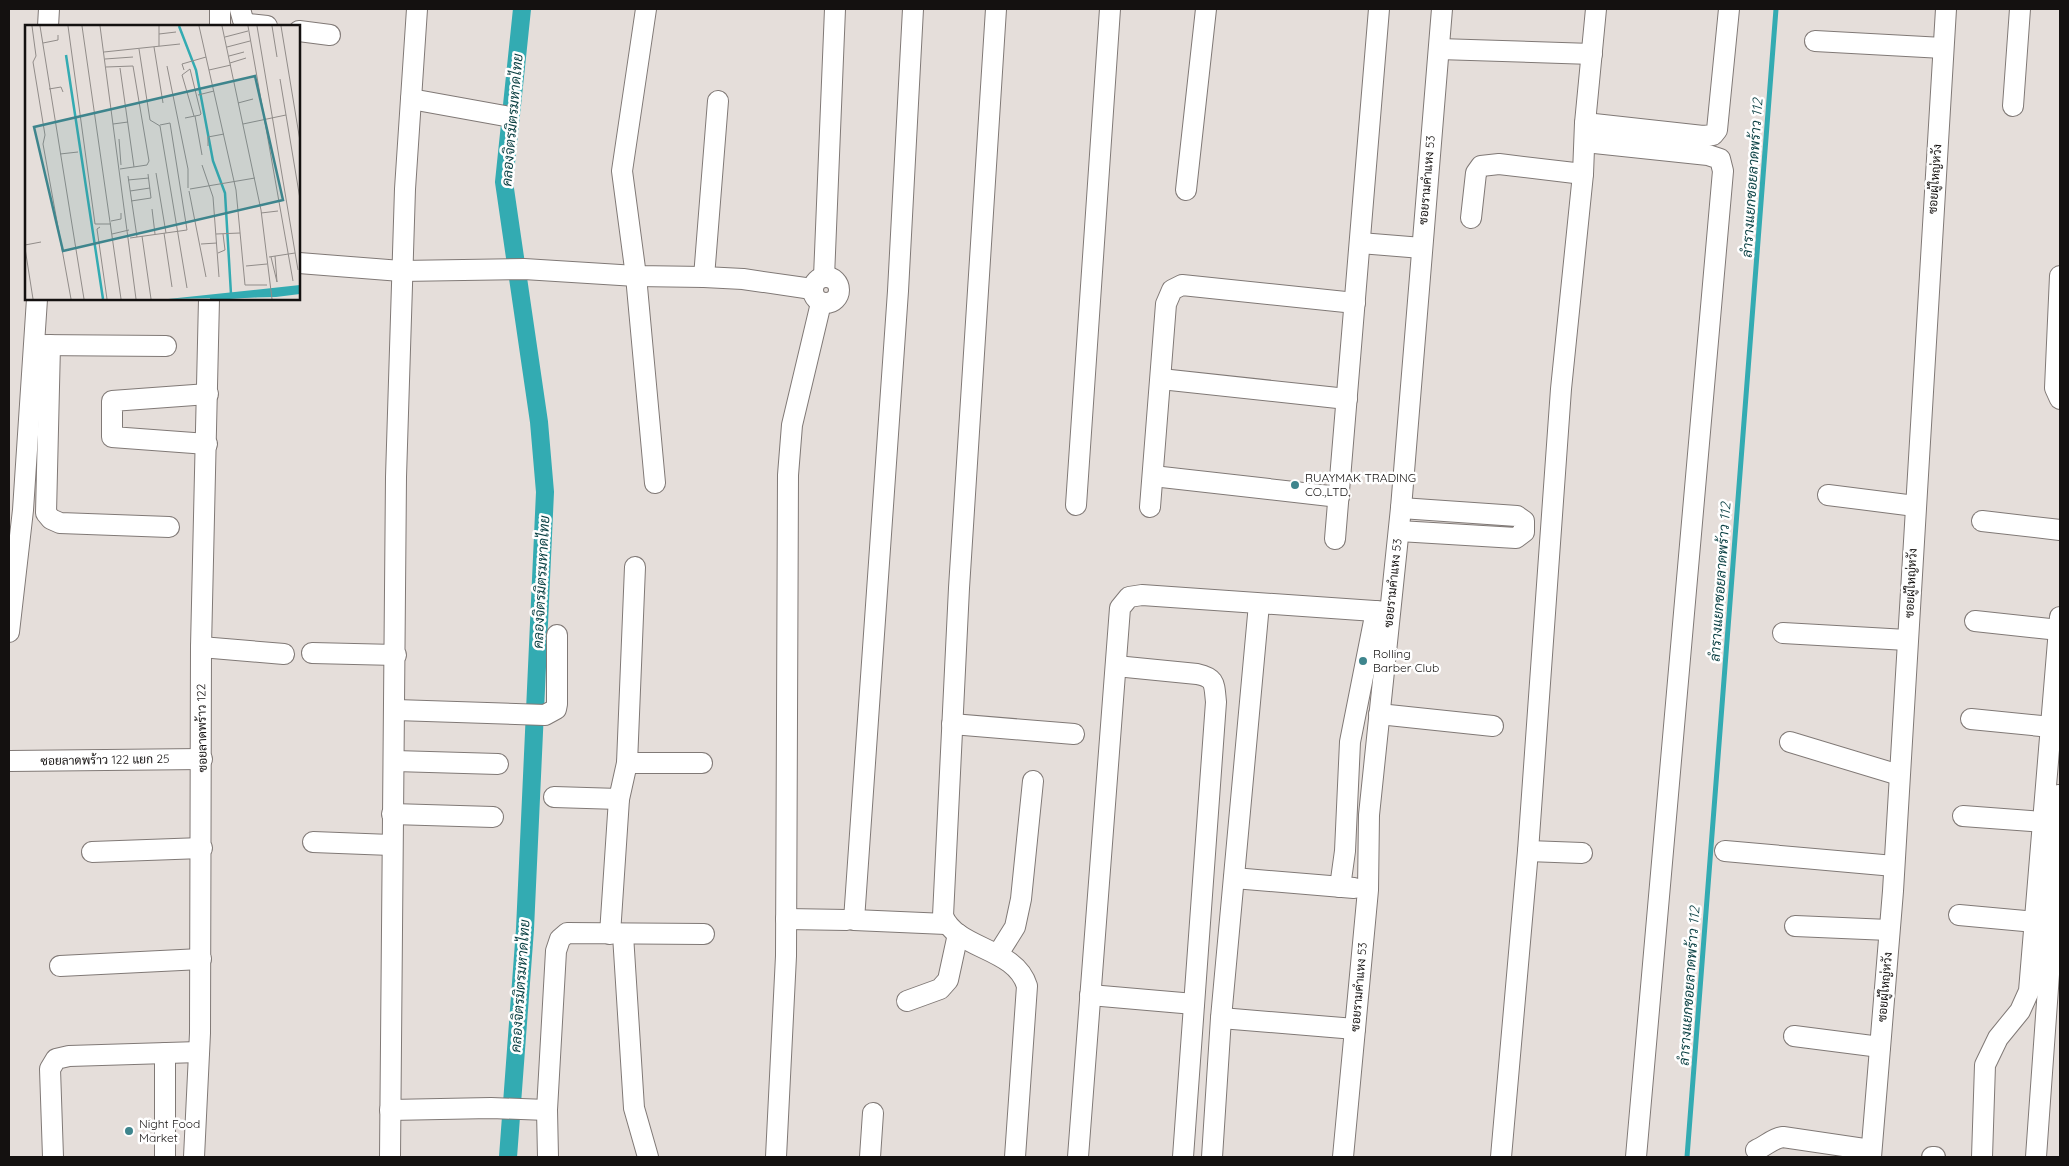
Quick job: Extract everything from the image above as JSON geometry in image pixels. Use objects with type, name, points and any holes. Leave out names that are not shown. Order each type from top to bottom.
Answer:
[{"type":"street","points":[[48,25],[49,9]]},
{"type":"street","points":[[220,9],[220,25]]},
{"type":"street","points":[[240,9],[243,20],[249,24],[258,25]]},
{"type":"street","points":[[390,1157],[391,844],[396,710],[396,477],[401,271],[410,99],[417,9]]},
{"type":"street","points":[[646,9],[622,171],[636,276],[654,483]]},
{"type":"street","points":[[776,1157],[786,919],[788,475],[792,425],[819,290],[835,9]]},
{"type":"street","points":[[913,9],[898,291],[854,920],[952,929],[998,954],[1024,974],[1027,986],[1015,1157]]},
{"type":"street","points":[[907,1002],[940,989],[948,980],[952,929],[943,916],[952,724],[996,9]]},
{"type":"street","points":[[1076,505],[1110,9]]},
{"type":"street","points":[[1186,190],[1206,9]]},
{"type":"street","points":[[1335,538],[1379,9]]},
{"type":"street","name":"ซอยรามคำแหง 53","points":[[1343,1157],[1368,890],[1369,815],[1379,714],[1383,612],[1401,508],[1442,9]]},
{"type":"street","points":[[1502,1157],[1528,851],[1561,389],[1583,174],[1596,9]]},
{"type":"street","points":[[1585,132],[1713,135],[1718,130],[1729,9]]},
{"type":"street","name":"ซอยผู้ใหญ่หวัง","points":[[1871,1154],[1890,930],[1946,9]]},
{"type":"street","points":[[2013,106],[2020,9]]},
{"type":"street","points":[[300,31],[330,35]]},
{"type":"street","points":[[1814,41],[1944,48]]},
{"type":"street","points":[[1439,48],[1592,54]]},
{"type":"street","points":[[410,99],[504,116]]},
{"type":"street","points":[[704,277],[718,102]]},
{"type":"street","points":[[1585,132],[1708,155],[1720,159],[1723,171],[1636,1157]]},
{"type":"street","points":[[1471,218],[1476,172],[1481,166],[1499,164],[1583,174]]},
{"type":"street","points":[[1360,243],[1422,248]]},
{"type":"street","points":[[300,263],[401,271],[524,269],[636,276],[704,277],[819,290]]},
{"type":"street","points":[[2060,276],[2055,388],[2060,399]]},
{"type":"street","points":[[1150,507],[1166,304],[1172,290],[1182,285],[1355,303]]},
{"type":"street","points":[[36,300],[42,345],[46,513],[51,519],[60,523],[169,527]]},
{"type":"street","name":"ซอยลาดพร้าว 122","points":[[194,1157],[201,960],[201,647],[209,300]]},
{"type":"street","points":[[42,345],[166,346]]},
{"type":"street","points":[[9,632],[42,345]]},
{"type":"street","points":[[1161,378],[1347,399]]},
{"type":"street","points":[[207,444],[112,437],[112,401],[208,394]]},
{"type":"street","points":[[1153,476],[1339,497]]},
{"type":"street","points":[[1828,495],[1915,506]]},
{"type":"street","points":[[1398,531],[1516,538],[1524,532],[1524,522],[1517,516],[1401,508]]},
{"type":"street","points":[[1982,521],[2060,530]]},
{"type":"street","points":[[635,568],[627,763],[619,799],[617,934],[634,1108],[648,1157]]},
{"type":"street","points":[[1078,1157],[1120,608],[1129,597],[1142,595],[1383,612],[1350,742],[1345,852],[1340,887]]},
{"type":"street","points":[[1212,1157],[1221,1018],[1259,604]]},
{"type":"street","points":[[1975,621],[2060,624],[2043,822],[2049,929],[2029,991],[2020,1011],[1998,1038],[1985,1065],[1982,1157]]},
{"type":"street","points":[[1783,633],[1908,640]]},
{"type":"street","points":[[396,710],[545,714],[556,708],[557,704],[556,635]]},
{"type":"street","points":[[201,647],[284,654]]},
{"type":"street","points":[[312,653],[396,655]]},
{"type":"street","points":[[1116,666],[1197,674],[1208,676],[1214,683],[1216,702],[1183,1157]]},
{"type":"street","points":[[1379,714],[1492,726]]},
{"type":"street","points":[[1972,719],[2051,727]]},
{"type":"street","points":[[952,724],[1074,734]]},
{"type":"street","points":[[1790,742],[1899,775]]},
{"type":"street","points":[[2036,1157],[2060,758]]},
{"type":"street","name":"ซอยลาดพร้าว 122 แยก 25","points":[[9,761],[202,759]]},
{"type":"street","points":[[395,762],[498,764]]},
{"type":"street","points":[[627,763],[702,763]]},
{"type":"street","points":[[998,954],[1016,927],[1021,899],[1033,781]]},
{"type":"street","points":[[554,797],[619,799]]},
{"type":"street","points":[[392,814],[494,817]]},
{"type":"street","points":[[1963,816],[2043,822]]},
{"type":"street","points":[[313,842],[391,844]]},
{"type":"street","points":[[92,852],[202,848]]},
{"type":"street","points":[[1528,851],[1582,852]]},
{"type":"street","points":[[1725,851],[1894,866]]},
{"type":"street","points":[[1234,878],[1368,890]]},
{"type":"street","points":[[1959,915],[2049,929]]},
{"type":"street","points":[[786,919],[847,920]]},
{"type":"street","points":[[1795,926],[1890,930]]},
{"type":"street","points":[[548,1157],[547,1110],[556,951],[560,939],[567,933],[704,934]]},
{"type":"street","points":[[60,966],[201,960]]},
{"type":"street","points":[[1090,995],[1194,1004]]},
{"type":"street","points":[[1221,1018],[1355,1029]]},
{"type":"street","points":[[1794,1036],[1880,1047]]},
{"type":"street","points":[[53,1157],[50,1069],[56,1059],[69,1056],[199,1052]]},
{"type":"street","points":[[165,1053],[165,1157]]},
{"type":"street","points":[[390,1110],[491,1108],[547,1110]]},
{"type":"street","points":[[870,1157],[873,1113]]},
{"type":"street","points":[[1756,1150],[1766,1147],[1775,1138],[1783,1137],[1871,1154]]},
{"type":"waterway","name":"คลองจิตรมิตรมหาดไทย","points":[[508,1157],[525,929],[545,492],[539,422],[504,182],[522,9]]},
{"type":"waterway","name":"ลำรางแยกซอยลาดพร้าว 112","points":[[1687,1157],[1776,9]]},
{"type":"place","name":"RUAYMAK TRADING CO.,LTD.","points":[[1295,485]]},
{"type":"place","name":"Rolling Barber Club","points":[[1363,661]]},
{"type":"place","name":"Night Food Market","points":[[129,1131]]}]
